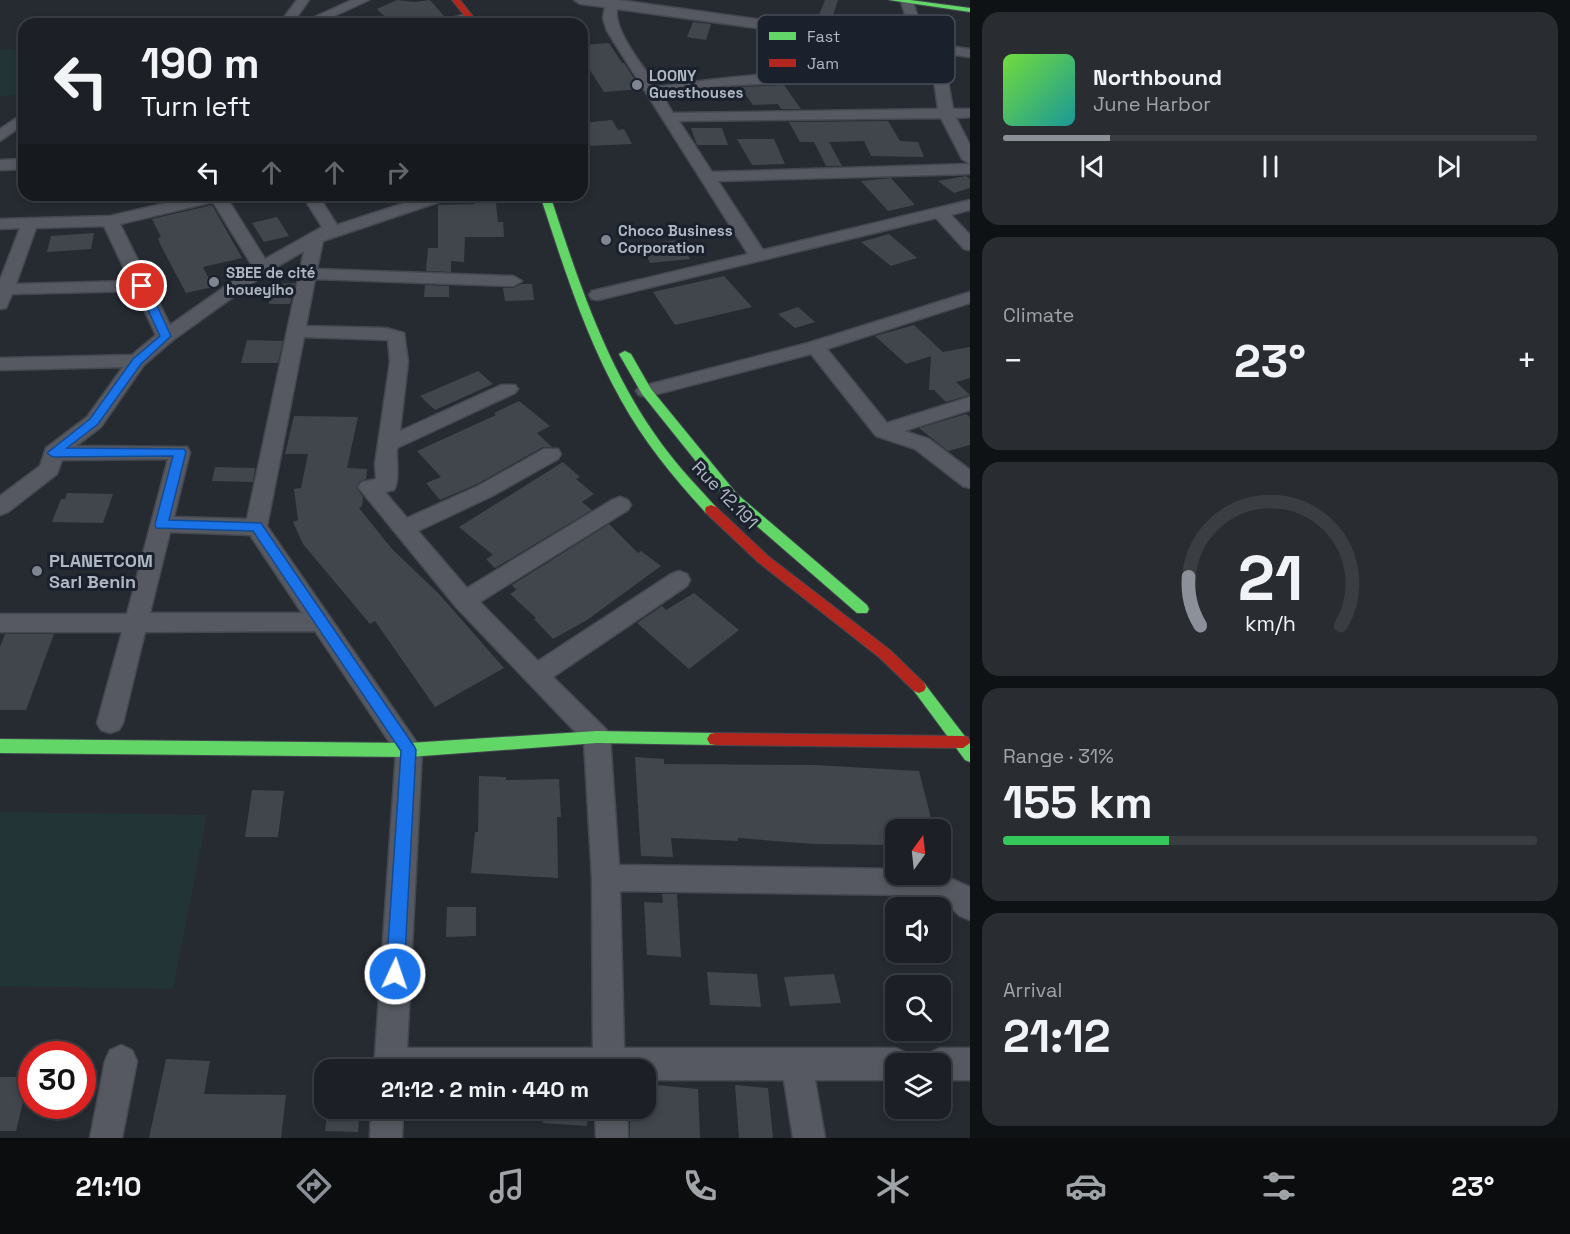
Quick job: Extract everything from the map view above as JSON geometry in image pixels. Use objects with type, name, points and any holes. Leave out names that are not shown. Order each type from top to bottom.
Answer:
[{"type":"main road","points":[[456,0],[467,18]]},
{"type":"main road","points":[[471,0],[484,18]]},
{"type":"main road","points":[[900,1],[970,10]]},
{"type":"main road","name":"Rue 12.191","points":[[547,201],[601,355],[619,391],[657,448],[687,484],[763,559],[888,656],[941,712],[966,748]]},
{"type":"main road","points":[[593,278],[600,300]]},
{"type":"main road","name":"Rue 12.191","points":[[620,346],[646,391],[732,497],[870,616]]},
{"type":"main road","points":[[0,746],[409,750],[597,737],[966,748]]},
{"type":"street","points":[[325,18],[363,0]]},
{"type":"street","points":[[449,0],[465,18]]},
{"type":"street","points":[[580,0],[612,2],[757,23]]},
{"type":"street","points":[[900,1],[907,15]]},
{"type":"street","points":[[612,2],[609,18],[614,31],[672,117],[758,256]]},
{"type":"street","points":[[290,18],[300,4],[312,18]]},
{"type":"street","points":[[955,51],[970,53]]},
{"type":"street","points":[[653,92],[718,82],[757,80]]},
{"type":"street","points":[[941,84],[946,113],[970,159]]},
{"type":"street","points":[[672,117],[970,113]]},
{"type":"street","points":[[0,137],[18,122]]},
{"type":"street","points":[[0,165],[18,164]]},
{"type":"street","points":[[710,177],[970,169]]},
{"type":"street","points":[[0,224],[110,221],[195,201]]},
{"type":"street","points":[[223,201],[262,268]]},
{"type":"street","points":[[0,507],[50,469],[53,453],[94,422],[137,361],[166,336],[262,268],[331,229],[314,201]]},
{"type":"street","points":[[315,238],[421,201]]},
{"type":"street","points":[[600,300],[758,256],[970,206]]},
{"type":"street","points":[[941,214],[970,245]]},
{"type":"street","points":[[110,221],[166,336]]},
{"type":"street","points":[[30,223],[3,296],[142,286]]},
{"type":"street","points":[[315,238],[256,527],[409,750],[390,1059]]},
{"type":"street","points":[[308,274],[513,281]]},
{"type":"street","points":[[646,391],[816,347],[970,297]]},
{"type":"street","points":[[296,331],[386,334],[397,337],[399,362],[385,464],[387,485],[369,487],[464,601],[597,737],[606,879],[609,1059]]},
{"type":"street","points":[[816,347],[883,431],[922,444],[970,481]]},
{"type":"street","points":[[0,364],[137,361]]},
{"type":"street","points":[[388,444],[508,389]]},
{"type":"street","points":[[883,431],[970,403]]},
{"type":"street","points":[[53,453],[180,452],[110,723]]},
{"type":"street","points":[[404,529],[485,491],[551,454]]},
{"type":"street","points":[[464,601],[620,505]]},
{"type":"street","points":[[161,524],[256,527]]},
{"type":"street","points":[[537,675],[679,580]]},
{"type":"street","points":[[0,623],[321,622]]},
{"type":"street","points":[[606,879],[910,882],[945,887],[965,899],[970,907]]},
{"type":"street","points":[[106,1138],[120,1061]]},
{"type":"street","points":[[797,1064],[809,1138]]},
{"type":"street","points":[[656,1066],[885,1064]]},
{"type":"street","points":[[951,1064],[970,1064]]},
{"type":"street","points":[[386,1138],[387,1119]]},
{"type":"street","points":[[611,1119],[612,1138]]},
{"type":"shaded area","points":[[0,49],[18,50],[18,95],[0,96]]},
{"type":"shaded area","points":[[0,812],[207,815],[173,989],[0,986]]},
{"type":"building","points":[[397,0],[414,2],[430,0],[444,16],[387,18],[377,9]]},
{"type":"building","points":[[825,0],[838,0],[833,15],[819,15]]},
{"type":"building","points":[[693,22],[711,24],[706,40],[687,37]]},
{"type":"building","points":[[609,43],[641,89],[604,92],[588,67],[588,45]]},
{"type":"building","points":[[784,85],[801,109],[781,109],[778,104],[753,105],[740,87]]},
{"type":"building","points":[[612,120],[618,130],[624,129],[632,144],[588,146],[588,122]]},
{"type":"building","points":[[888,121],[900,141],[918,142],[924,157],[871,156],[864,141],[829,142],[842,166],[826,166],[814,142],[800,142],[789,122]]},
{"type":"building","points":[[691,128],[722,128],[728,145],[697,145]]},
{"type":"building","points":[[737,139],[774,139],[785,164],[752,165]]},
{"type":"building","points":[[966,176],[970,179],[970,188],[954,193],[938,181]]},
{"type":"building","points":[[891,178],[915,205],[888,211],[861,181]]},
{"type":"building","points":[[475,201],[496,201],[498,222],[503,222],[504,237],[465,237],[464,262],[451,261],[451,272],[426,271],[428,248],[438,248],[438,205],[475,204]]},
{"type":"building","points":[[212,205],[242,258],[203,267],[213,287],[186,293],[161,246],[158,238],[161,237],[152,219]]},
{"type":"building","points":[[277,217],[289,236],[264,242],[252,223]]},
{"type":"building","points":[[94,233],[91,249],[47,252],[51,236]]},
{"type":"building","points":[[889,234],[917,258],[891,266],[861,242]]},
{"type":"building","points":[[680,240],[690,259],[650,263],[641,244]]},
{"type":"building","points":[[724,276],[752,307],[675,325],[653,292]]},
{"type":"building","points":[[295,283],[290,304],[269,304],[272,284]]},
{"type":"building","points":[[521,284],[532,284],[534,300],[505,301],[503,288],[513,288]]},
{"type":"building","points":[[425,285],[449,286],[449,297],[424,297]]},
{"type":"building","points":[[798,307],[815,322],[795,328],[778,314]]},
{"type":"building","points":[[914,325],[943,352],[970,347],[970,378],[956,382],[970,395],[946,402],[934,390],[929,390],[931,356],[906,364],[875,336]]},
{"type":"building","points":[[247,340],[283,341],[278,363],[241,363]]},
{"type":"building","points":[[478,371],[493,384],[435,410],[420,396]]},
{"type":"building","points":[[519,401],[550,426],[537,433],[552,447],[543,447],[477,484],[440,500],[426,483],[441,477],[417,451],[496,415],[494,413]]},
{"type":"building","points":[[966,414],[970,417],[970,445],[948,451],[919,428]]},
{"type":"building","points":[[294,416],[358,417],[347,468],[367,469],[366,479],[360,481],[356,487],[363,497],[362,506],[359,508],[392,549],[439,594],[504,668],[435,707],[375,621],[370,624],[303,544],[293,522],[298,520],[294,489],[301,488],[308,454],[285,454]]},
{"type":"building","points":[[563,462],[580,477],[576,479],[594,494],[582,502],[592,510],[495,568],[486,559],[493,555],[459,527]]},
{"type":"building","points":[[215,467],[255,468],[253,482],[212,481]]},
{"type":"building","points":[[67,493],[113,494],[103,523],[52,522],[61,499],[65,499]]},
{"type":"building","points":[[609,524],[638,553],[641,551],[661,566],[587,620],[553,639],[534,619],[536,618],[510,594],[516,590],[512,585]]},
{"type":"building","points":[[694,593],[739,630],[689,669],[637,623],[662,606],[666,610]]},
{"type":"building","points":[[5,634],[54,634],[26,710],[0,710],[0,647]]},
{"type":"building","points":[[635,757],[664,759],[664,764],[815,765],[919,771],[931,819],[885,819],[885,845],[814,844],[738,838],[738,841],[671,838],[673,857],[641,856]]},
{"type":"building","points":[[479,776],[506,777],[506,780],[559,779],[561,817],[557,817],[558,878],[471,873],[475,832],[478,832]]},
{"type":"building","points":[[252,790],[284,791],[278,837],[245,837]]},
{"type":"building","points":[[662,894],[677,894],[681,957],[647,955],[644,902],[663,903]]},
{"type":"building","points":[[447,907],[476,907],[476,936],[446,937]]},
{"type":"building","points":[[707,972],[757,974],[761,1007],[710,1005]]},
{"type":"building","points":[[834,974],[841,1003],[790,1006],[784,977]]},
{"type":"building","points":[[166,1059],[210,1061],[204,1094],[286,1095],[281,1138],[149,1138]]},
{"type":"building","points":[[0,1077],[18,1077],[19,1119],[16,1131],[0,1131]]},
{"type":"building","points":[[656,1085],[698,1089],[700,1138],[630,1138],[630,1119],[656,1119]]},
{"type":"building","points":[[735,1085],[768,1088],[773,1138],[739,1138]]},
{"type":"building","points":[[327,1119],[359,1119],[358,1132],[325,1131]]},
{"type":"building","points":[[543,1119],[587,1119],[587,1126],[543,1123]]},
{"type":"traffic: fast","points":[[893,0],[970,10]]},
{"type":"traffic: fast","points":[[547,201],[590,325],[627,401],[678,474],[711,510]]},
{"type":"traffic: fast","points":[[625,354],[646,391],[732,497],[862,609]]},
{"type":"traffic: fast","points":[[919,687],[970,755]]},
{"type":"traffic: fast","points":[[0,746],[409,750],[597,737],[715,739]]},
{"type":"traffic: jam","points":[[456,0],[470,18]]},
{"type":"traffic: jam","points":[[711,510],[763,559],[885,654],[919,687]]},
{"type":"traffic: jam","points":[[715,739],[963,742]]},
{"type":"place","name":"LOONY Guesthouses","points":[[637,85]]},
{"type":"place","name":"Choco Business Corporation","points":[[606,240]]},
{"type":"place","name":"SBEE de cité houeyiho","points":[[214,282]]},
{"type":"place","name":"PLANETCOM Sarl Benin","points":[[37,571]]},
{"type":"route","points":[[142,286],[166,336],[137,361],[94,422],[53,453],[180,452],[161,524],[256,527],[409,750],[395,974]]}]
